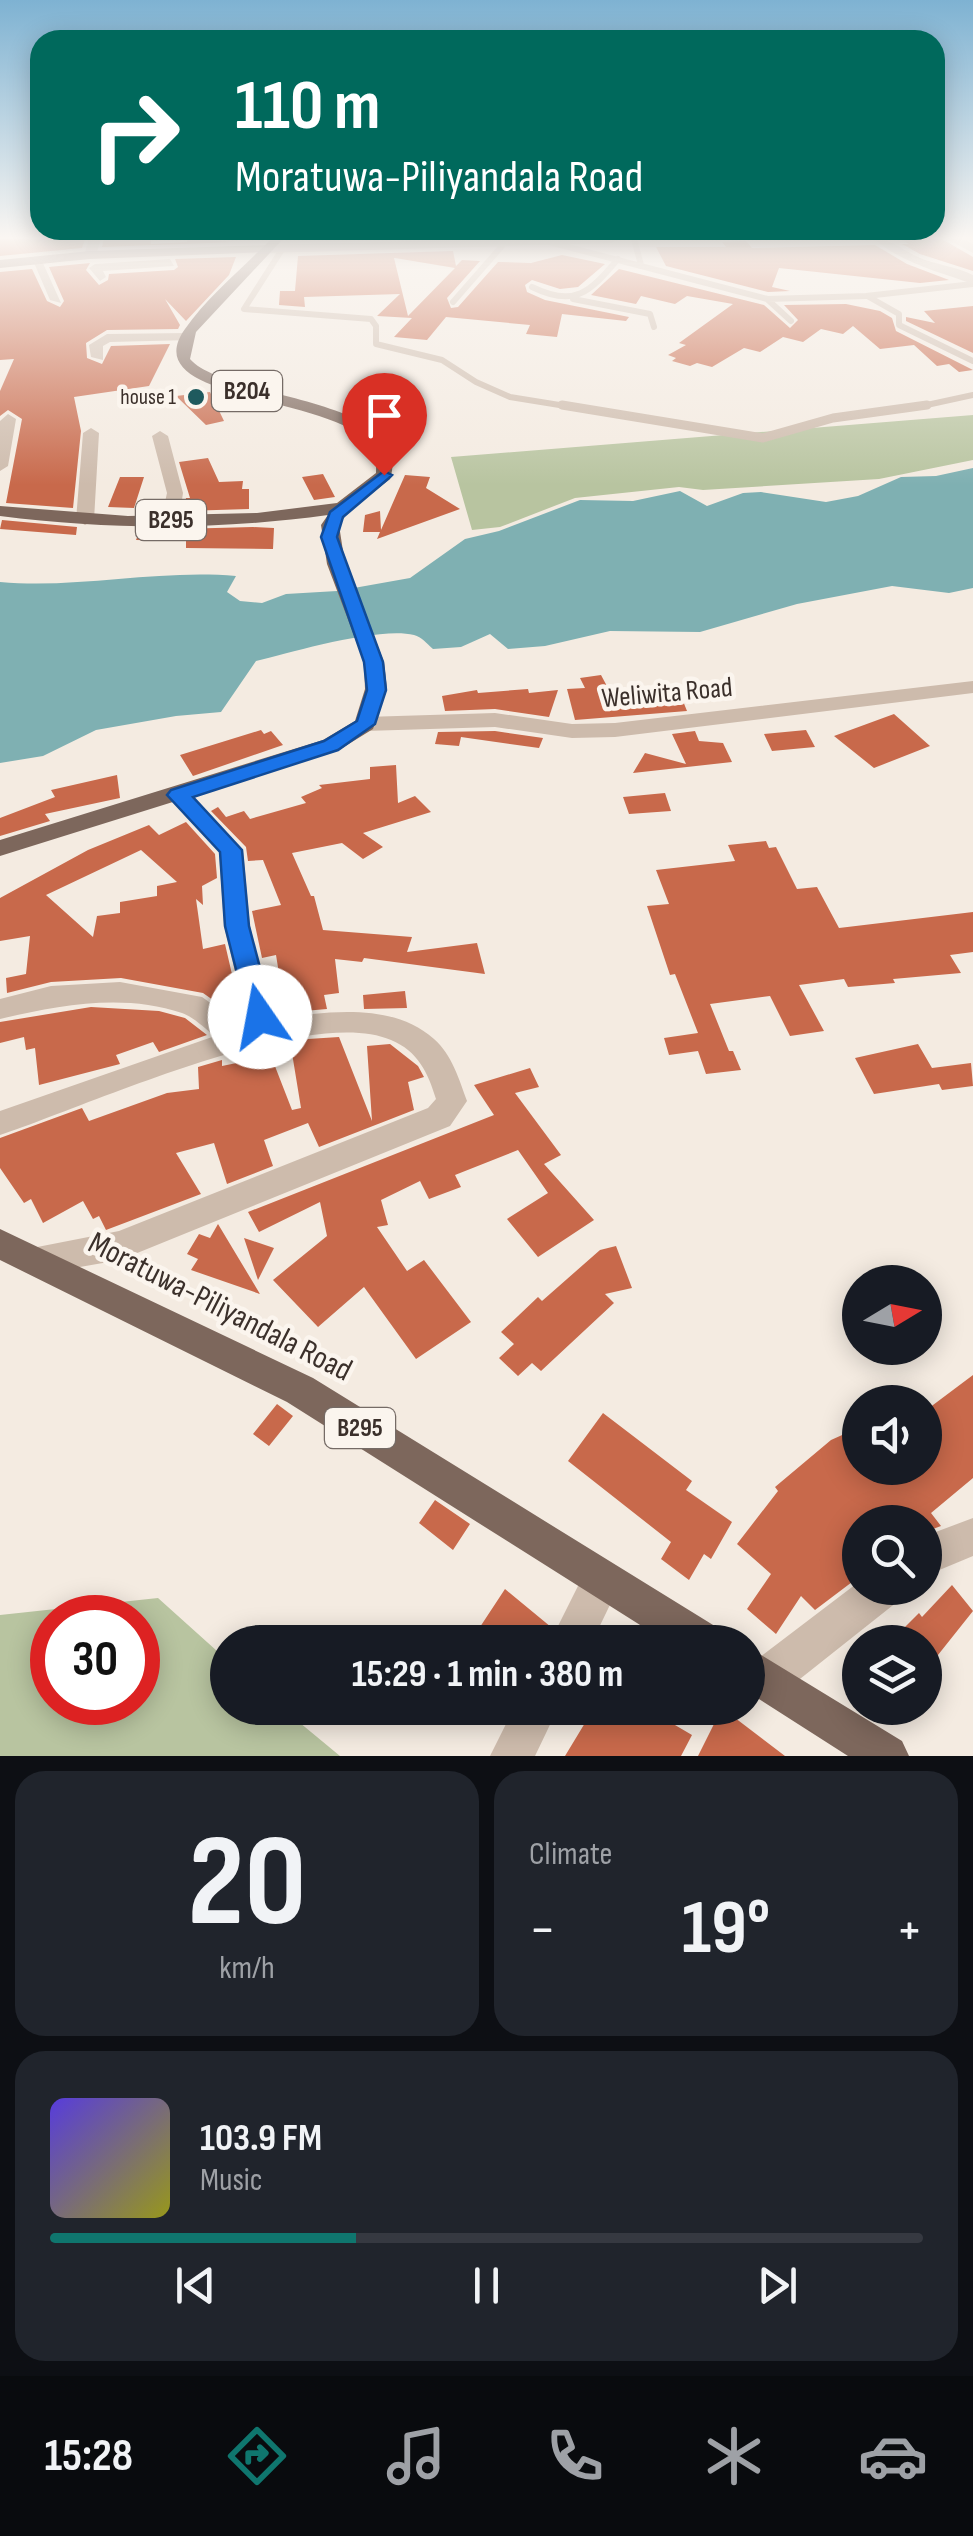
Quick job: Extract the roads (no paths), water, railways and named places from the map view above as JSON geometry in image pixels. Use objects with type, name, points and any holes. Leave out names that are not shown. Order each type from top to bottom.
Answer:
[{"type":"main road","points":[[186,337],[202,321]]},
{"type":"main road","name":"B204","points":[[186,337],[183,360],[202,377],[340,416],[370,433],[386,461],[384,475],[342,508]]},
{"type":"main road","points":[[0,848],[331,746],[366,724],[376,690],[374,662],[329,537],[330,525],[342,508]]},
{"type":"main road","name":"B295","points":[[0,511],[85,520],[232,521],[342,508]]},
{"type":"main road","name":"Moratuwa-Piliyandala Road","points":[[0,1244],[300,1390],[676,1625]]},
{"type":"main road","points":[[765,1679],[887,1756]]},
{"type":"street","points":[[98,357],[96,345],[107,338],[186,337]]},
{"type":"street","points":[[0,466],[8,419]]},
{"type":"street","points":[[85,520],[91,433]]},
{"type":"street","points":[[160,436],[175,493],[170,520]]},
{"type":"street","name":"Weliwita Road","points":[[366,724],[495,720],[572,731],[616,730],[973,687]]},
{"type":"street","points":[[178,795],[231,850],[237,926],[260,1017],[247,1036]]},
{"type":"street","points":[[0,1008],[50,996],[120,992],[192,1004],[247,1036]]},
{"type":"street","points":[[0,1122],[247,1036],[348,1019],[412,1036],[447,1077],[452,1101],[439,1117],[120,1245],[34,1260]]},
{"type":"street","points":[[942,1549],[973,1537]]},
{"type":"street","points":[[579,1625],[602,1580]]},
{"type":"street","points":[[765,1669],[858,1605]]},
{"type":"street","points":[[512,1756],[528,1725]]},
{"type":"lane","points":[[372,321],[376,344],[442,360],[476,382],[510,397],[763,438],[833,418],[920,407],[973,394]]},
{"type":"lane","points":[[652,321],[654,327]]},
{"type":"lane","points":[[899,321],[899,326],[973,361]]},
{"type":"water","points":[[973,468],[973,588],[949,593],[892,586],[797,604],[700,632],[610,631],[545,646],[508,649],[490,634],[461,647],[433,649],[414,635],[359,637],[256,661],[221,712],[96,730],[43,756],[0,763],[0,582],[236,576],[227,592],[240,601],[262,603],[286,594],[337,591],[410,578],[465,539],[499,531],[580,500],[633,501],[680,491],[707,506],[743,493],[761,492],[826,502],[858,496],[901,477],[936,476]]},
{"type":"place","name":"house 1","points":[[196,397]]}]
